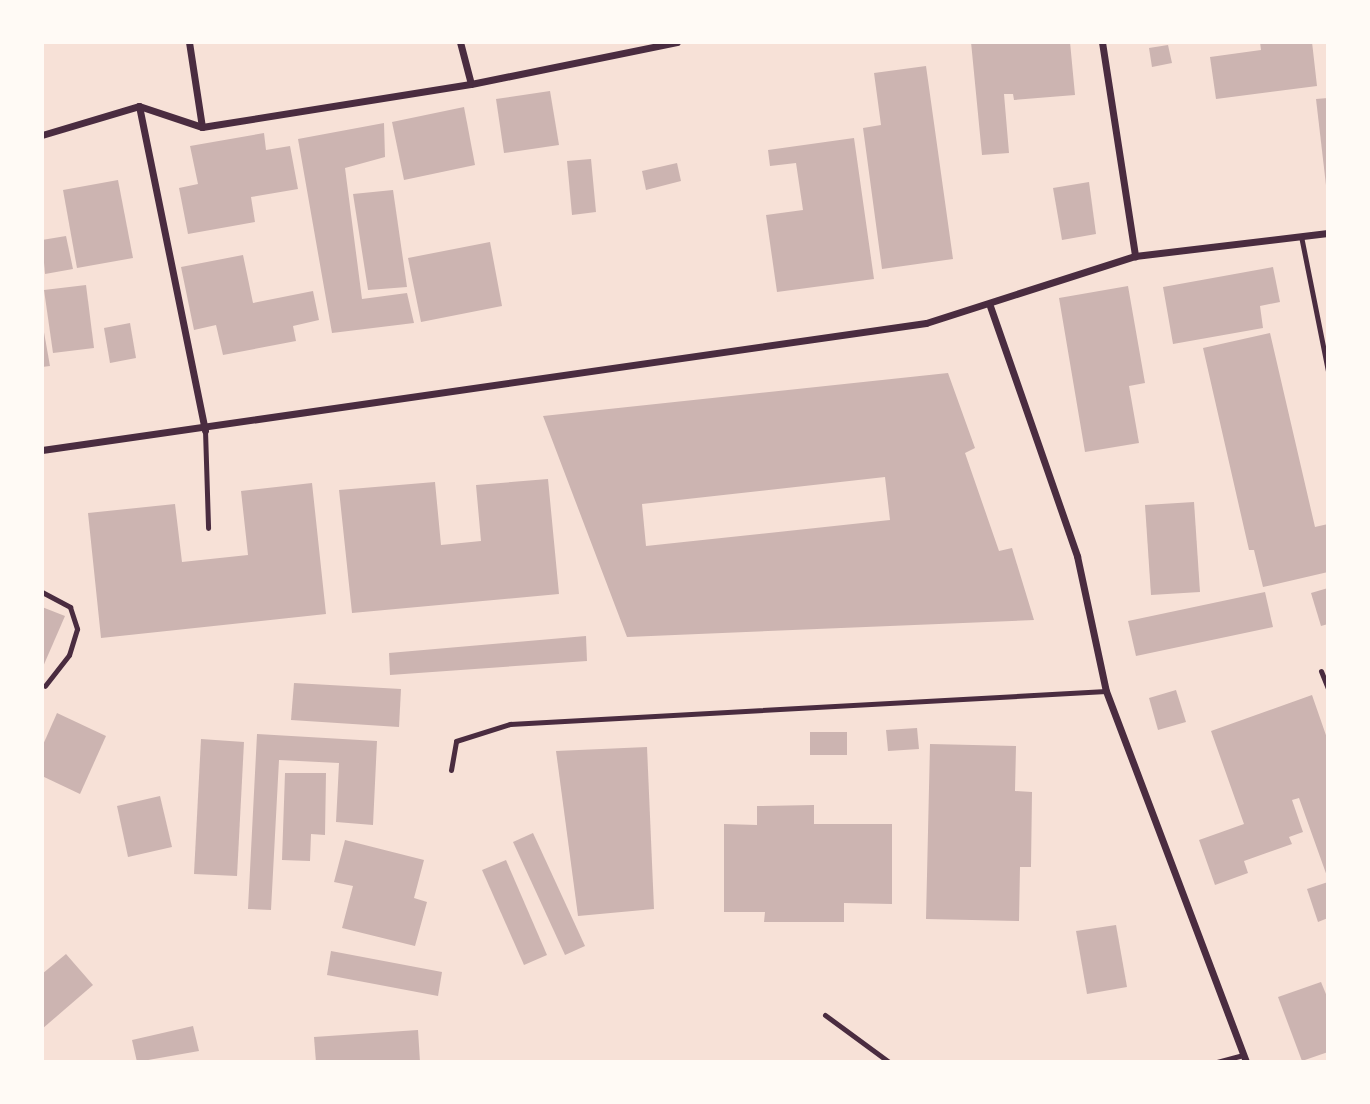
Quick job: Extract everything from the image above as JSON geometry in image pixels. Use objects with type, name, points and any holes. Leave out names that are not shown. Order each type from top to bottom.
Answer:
[{"type":"street","points":[[189,42],[202,127]]},
{"type":"street","points":[[460,42],[471,84]]},
{"type":"street","points":[[42,135],[139,106],[202,127],[471,84],[677,42]]},
{"type":"street","points":[[1102,42],[1135,256]]},
{"type":"street","points":[[139,106],[205,430]]},
{"type":"street","points":[[42,450],[205,430],[926,323],[990,306],[1135,256],[1328,233]]},
{"type":"street","points":[[990,306],[1077,556],[1107,691],[1244,1059]]},
{"type":"lane","points":[[1301,236],[1328,371]]},
{"type":"lane","points":[[205,430],[208,528]]},
{"type":"lane","points":[[42,592],[70,607],[77,629],[69,655],[45,686]]},
{"type":"lane","points":[[1321,671],[1328,688]]},
{"type":"lane","points":[[451,770],[456,741],[510,724],[1107,691]]},
{"type":"lane","points":[[825,1016],[889,1062]]},
{"type":"lane","points":[[1217,1062],[1244,1059]]},
{"type":"building","points":[[971,42],[1070,42],[1075,95],[1014,100],[1013,94],[1004,94],[1009,153],[982,155]]},
{"type":"building","points":[[1260,42],[1312,42],[1317,86],[1216,99],[1210,57],[1261,50]]},
{"type":"building","points":[[1168,45],[1172,63],[1152,67],[1149,48]]},
{"type":"building","points":[[926,66],[953,259],[882,269],[863,128],[881,125],[874,73]]},
{"type":"building","points":[[550,91],[559,145],[504,153],[496,99]]},
{"type":"building","points":[[1328,98],[1328,185],[1326,185],[1316,99]]},
{"type":"building","points":[[464,107],[475,165],[404,180],[392,122]]},
{"type":"building","points":[[384,123],[385,157],[345,168],[362,299],[407,293],[414,323],[332,333],[298,139]]},
{"type":"building","points":[[264,133],[266,150],[290,146],[298,189],[251,197],[255,222],[188,234],[179,188],[198,184],[190,146]]},
{"type":"building","points":[[854,138],[874,279],[777,292],[766,215],[803,210],[796,163],[770,166],[768,150]]},
{"type":"building","points":[[591,159],[596,212],[572,215],[567,161]]},
{"type":"building","points":[[677,163],[681,181],[646,190],[642,171]]},
{"type":"building","points":[[118,180],[133,258],[77,268],[63,190]]},
{"type":"building","points":[[1089,182],[1096,234],[1062,240],[1053,188]]},
{"type":"building","points":[[393,190],[407,287],[368,290],[353,194]]},
{"type":"building","points":[[66,236],[73,269],[45,274],[42,240]]},
{"type":"building","points":[[490,242],[502,306],[421,322],[408,258]]},
{"type":"building","points":[[243,255],[253,303],[313,291],[319,320],[293,326],[296,341],[223,355],[216,325],[194,330],[181,267]]},
{"type":"building","points":[[1273,267],[1280,302],[1260,306],[1263,328],[1173,344],[1163,287]]},
{"type":"building","points":[[86,285],[94,348],[53,353],[44,290]]},
{"type":"building","points":[[1128,286],[1145,383],[1129,386],[1139,443],[1085,452],[1059,298]]},
{"type":"building","points":[[42,321],[50,366],[42,367]]},
{"type":"building","points":[[130,323],[136,358],[110,363],[104,328]]},
{"type":"building","points":[[1270,333],[1315,527],[1328,524],[1328,572],[1263,587],[1254,550],[1249,550],[1203,348]]},
{"type":"building","points":[[948,373],[975,448],[965,453],[999,551],[1012,548],[1034,620],[627,637],[543,416]],"holes":[[[885,477],[890,520],[646,546],[642,504]]]},
{"type":"building","points":[[548,479],[559,594],[352,613],[339,490],[435,482],[441,545],[481,541],[476,485]]},
{"type":"building","points":[[312,483],[326,614],[101,638],[88,513],[175,504],[182,562],[248,555],[241,491]]},
{"type":"building","points":[[1194,502],[1200,592],[1151,595],[1145,505]]},
{"type":"building","points":[[1328,588],[1328,624],[1321,626],[1311,593]]},
{"type":"building","points":[[1265,592],[1273,627],[1136,656],[1128,621]]},
{"type":"building","points":[[42,607],[65,616],[42,669]]},
{"type":"building","points":[[586,636],[587,661],[390,675],[389,653]]},
{"type":"building","points":[[294,683],[401,689],[399,727],[291,720]]},
{"type":"building","points":[[1176,690],[1186,722],[1158,730],[1149,698]]},
{"type":"building","points":[[1312,695],[1328,741],[1328,879],[1299,798],[1292,800],[1303,832],[1289,837],[1292,844],[1244,861],[1248,873],[1215,885],[1199,840],[1244,824],[1211,731]]},
{"type":"building","points":[[57,713],[106,736],[80,794],[42,776],[42,747]]},
{"type":"building","points":[[917,728],[919,749],[888,751],[886,730]]},
{"type":"building","points":[[810,732],[847,732],[847,755],[810,755]]},
{"type":"building","points":[[257,734],[377,741],[373,825],[336,822],[339,763],[279,760],[271,910],[248,909]]},
{"type":"building","points":[[201,739],[244,742],[237,876],[194,874]]},
{"type":"building","points":[[930,744],[1016,746],[1015,791],[1032,792],[1031,867],[1020,867],[1019,921],[926,919]]},
{"type":"building","points":[[647,747],[654,909],[578,916],[556,751]]},
{"type":"building","points":[[285,773],[326,773],[325,835],[311,834],[310,861],[282,860]]},
{"type":"building","points":[[160,796],[172,847],[128,857],[117,806]]},
{"type":"building","points":[[814,805],[814,824],[892,824],[892,904],[844,903],[844,922],[764,922],[765,912],[724,912],[724,824],[757,825],[757,806]]},
{"type":"building","points":[[533,833],[585,946],[565,955],[513,842]]},
{"type":"building","points":[[345,840],[424,860],[414,898],[427,902],[415,946],[342,928],[353,886],[334,882]]},
{"type":"building","points":[[506,860],[547,955],[524,965],[482,870]]},
{"type":"building","points":[[1328,882],[1328,918],[1318,922],[1307,889]]},
{"type":"building","points":[[1116,925],[1127,987],[1087,994],[1076,931]]},
{"type":"building","points":[[331,951],[442,972],[438,996],[327,975]]},
{"type":"building","points":[[66,954],[93,985],[42,1029],[42,974]]},
{"type":"building","points":[[1321,982],[1328,999],[1328,1052],[1302,1061],[1278,997]]},
{"type":"building","points":[[193,1026],[199,1051],[137,1062],[132,1040]]},
{"type":"building","points":[[418,1030],[420,1062],[316,1062],[314,1037]]}]
